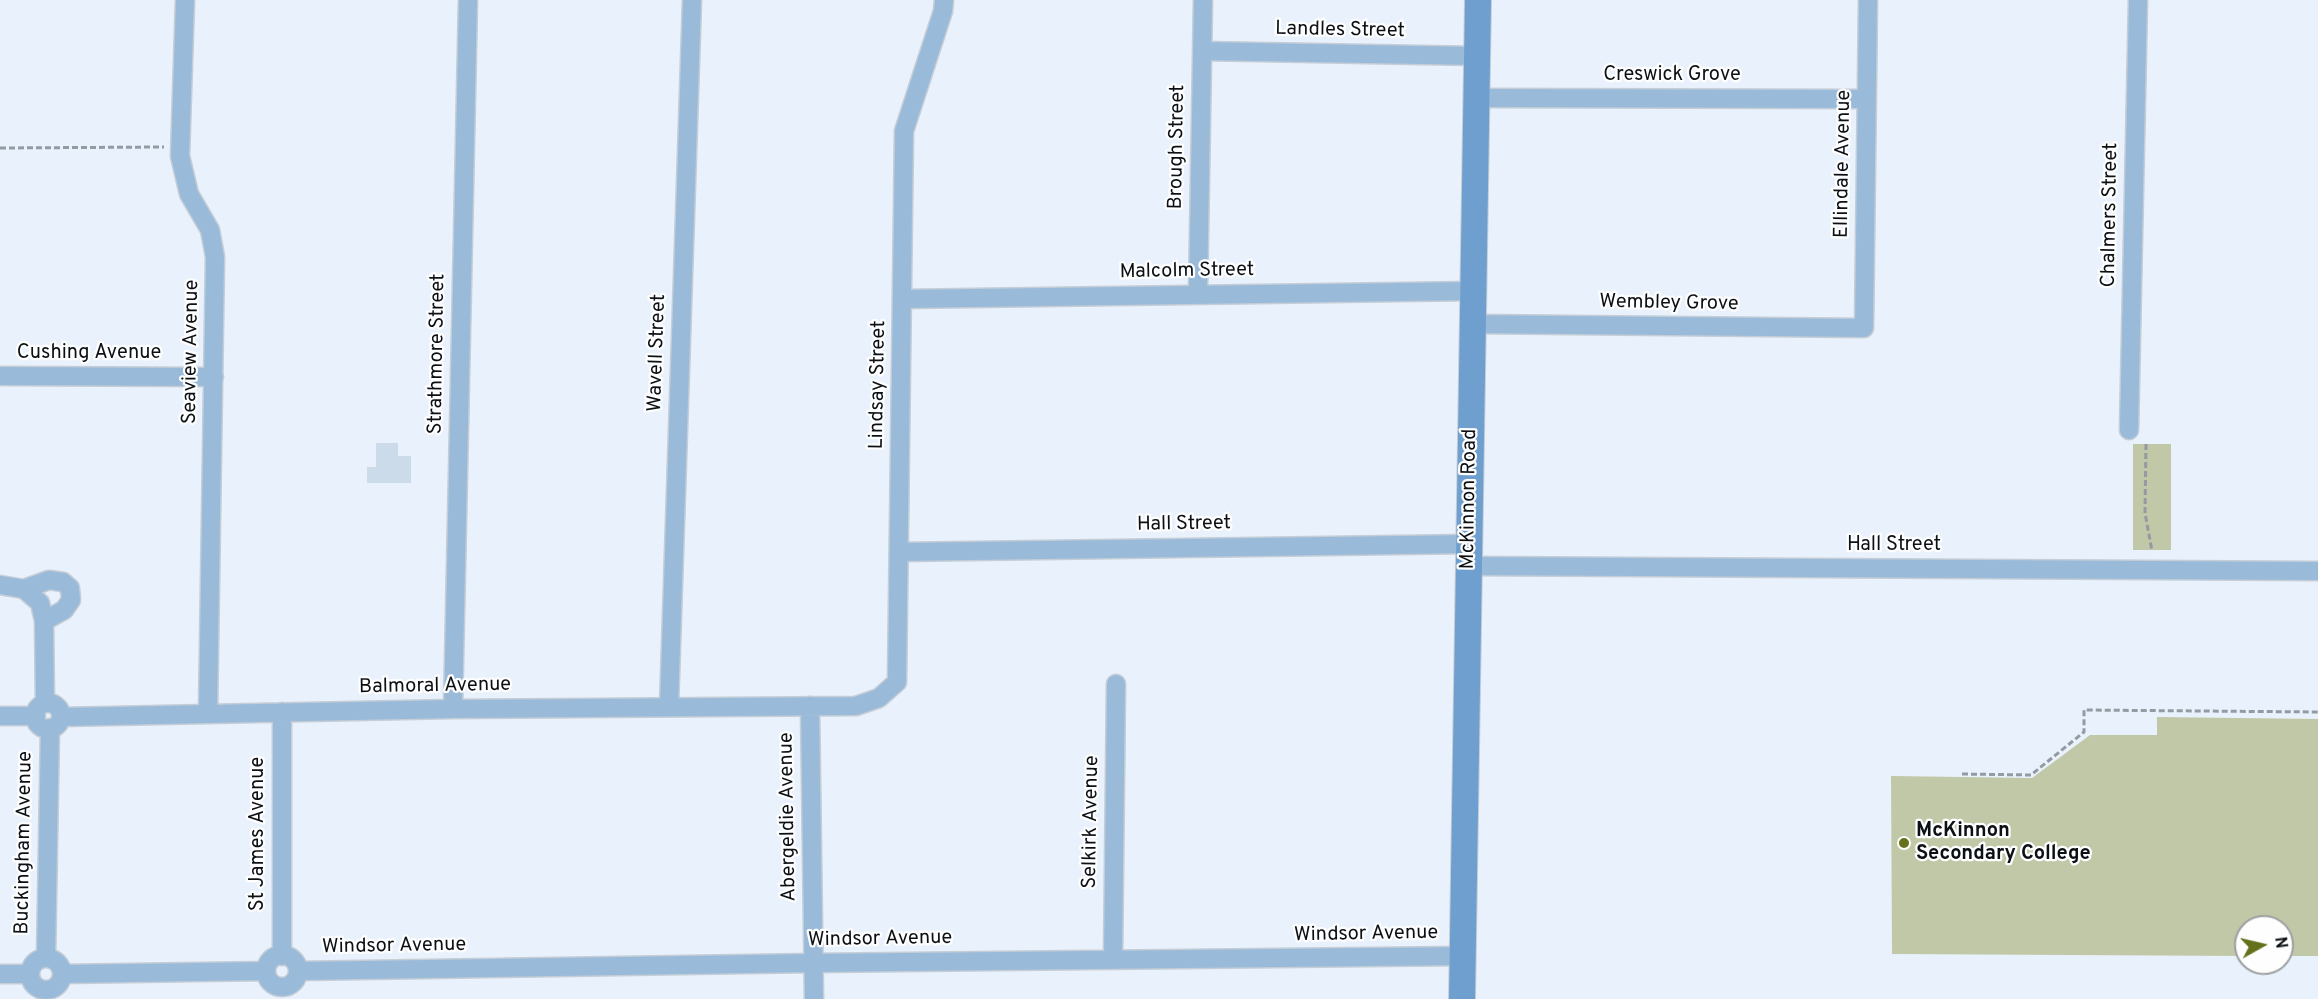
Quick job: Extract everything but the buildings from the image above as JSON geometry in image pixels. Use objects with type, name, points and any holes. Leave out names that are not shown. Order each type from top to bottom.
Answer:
[{"type":"street","name":"Seaview Avenue","points":[[185,0],[180,156],[189,194],[210,230],[215,257],[208,713]]},
{"type":"street","name":"Strathmore Street","points":[[453,709],[468,0]]},
{"type":"street","name":"Wavell Street","points":[[669,707],[692,0]]},
{"type":"street","name":"Lindsay Street","points":[[810,706],[856,706],[879,698],[897,682],[904,131],[943,11],[944,0]]},
{"type":"street","name":"Brough Street","points":[[1198,294],[1203,0]]},
{"type":"street","name":"McKinnon Road","points":[[1462,999],[1478,0]]},
{"type":"street","name":"Ellindale Avenue","points":[[1864,328],[1868,0]]},
{"type":"street","name":"Chalmers Street","points":[[2129,430],[2138,0]]},
{"type":"street","name":"Landles Street","points":[[1202,51],[1477,56]]},
{"type":"street","name":"Creswick Grove","points":[[1476,98],[1867,99]]},
{"type":"street","name":"Malcolm Street","points":[[902,299],[1473,291]]},
{"type":"street","name":"Wembley Grove","points":[[1473,324],[1864,328]]},
{"type":"street","name":"Cushing Avenue","points":[[0,376],[214,377]]},
{"type":"street","name":"Hall Street","points":[[899,552],[1469,555],[2318,571]]},
{"type":"street","points":[[0,585],[24,589],[50,580],[63,582],[70,588],[71,600],[64,610],[44,621],[40,603],[24,589]]},
{"type":"street","name":"Buckingham Avenue","points":[[44,621],[48,716],[46,958]]},
{"type":"street","name":"Selkirk Avenue","points":[[1113,960],[1116,684]]},
{"type":"street","name":"Balmoral Avenue","points":[[0,716],[810,706]]},
{"type":"street","name":"Abergeldie Avenue","points":[[810,706],[814,999]]},
{"type":"street","name":"St James Avenue","points":[[282,712],[282,956]]},
{"type":"street","points":[[282,956],[292,958],[298,971],[295,981],[282,993],[269,981],[266,971],[269,962],[282,956]]},
{"type":"street","name":"Windsor Avenue","points":[[298,971],[1463,956]]},
{"type":"street","points":[[46,958],[56,961],[62,974],[56,987],[46,994],[33,983],[30,974],[33,964],[46,958]]},
{"type":"street","points":[[62,974],[266,971]]},
{"type":"street","points":[[0,974],[30,974]]},
{"type":"path","points":[[0,148],[180,147]]},
{"type":"path","points":[[2146,444],[2145,513],[2152,552]]},
{"type":"path","points":[[1962,774],[2031,776],[2084,732],[2084,710],[2318,712]]},
{"type":"green space","points":[[2133,444],[2171,444],[2171,550],[2133,550]]},
{"type":"green space","points":[[2157,717],[2318,719],[2318,956],[2294,956],[2294,915],[2234,915],[2234,956],[1892,954],[1891,776],[2032,778],[2090,735],[2157,735]]},
{"type":"place","name":"McKinnon Secondary College","points":[[1904,843]]}]
